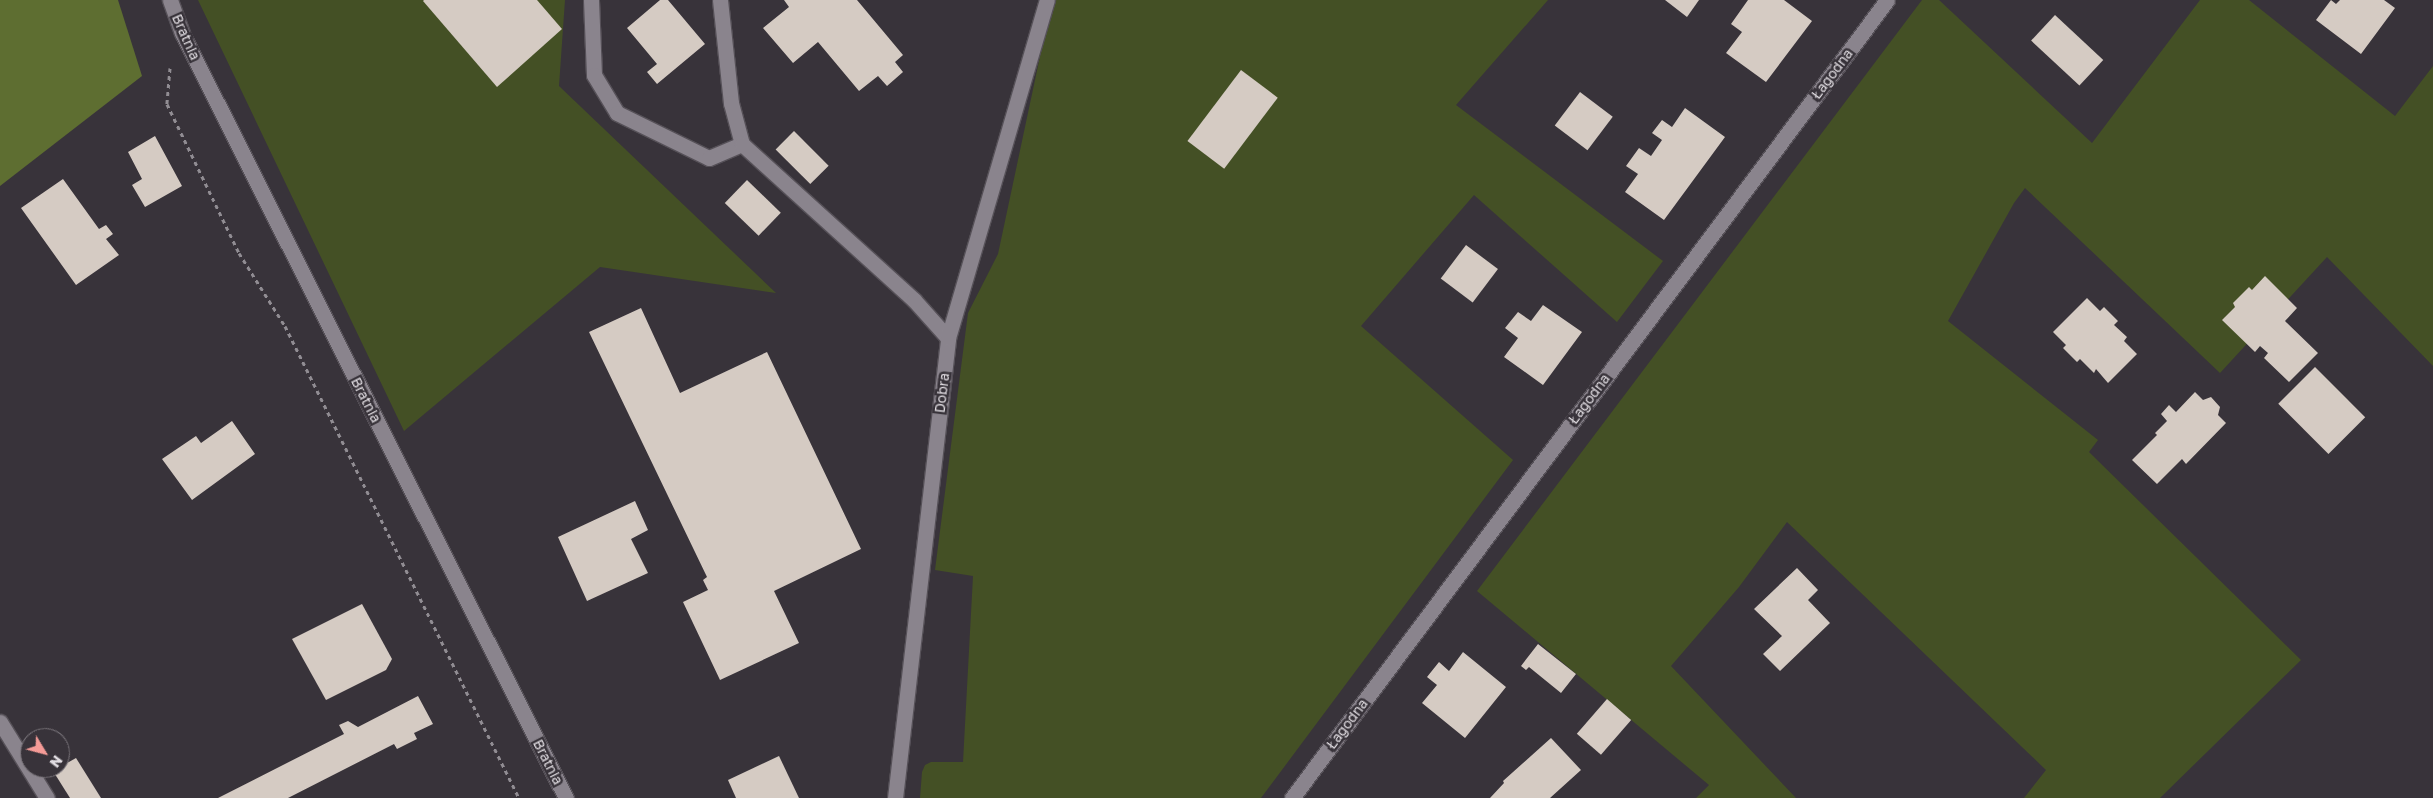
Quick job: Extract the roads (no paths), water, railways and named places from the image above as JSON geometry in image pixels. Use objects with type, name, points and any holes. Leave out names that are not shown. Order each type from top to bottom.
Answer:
[{"type":"street","name":"Bratnia","points":[[170,0],[182,33],[566,798]]},
{"type":"street","points":[[591,0],[594,75],[617,113],[710,158],[742,144]]},
{"type":"street","points":[[720,0],[731,103],[742,144],[914,300],[948,338]]},
{"type":"street","name":"Dobra","points":[[895,798],[948,338],[1048,0]]},
{"type":"street","name":"Łagodna","points":[[1292,798],[1887,0]]},
{"type":"street","points":[[0,722],[47,798]]}]
